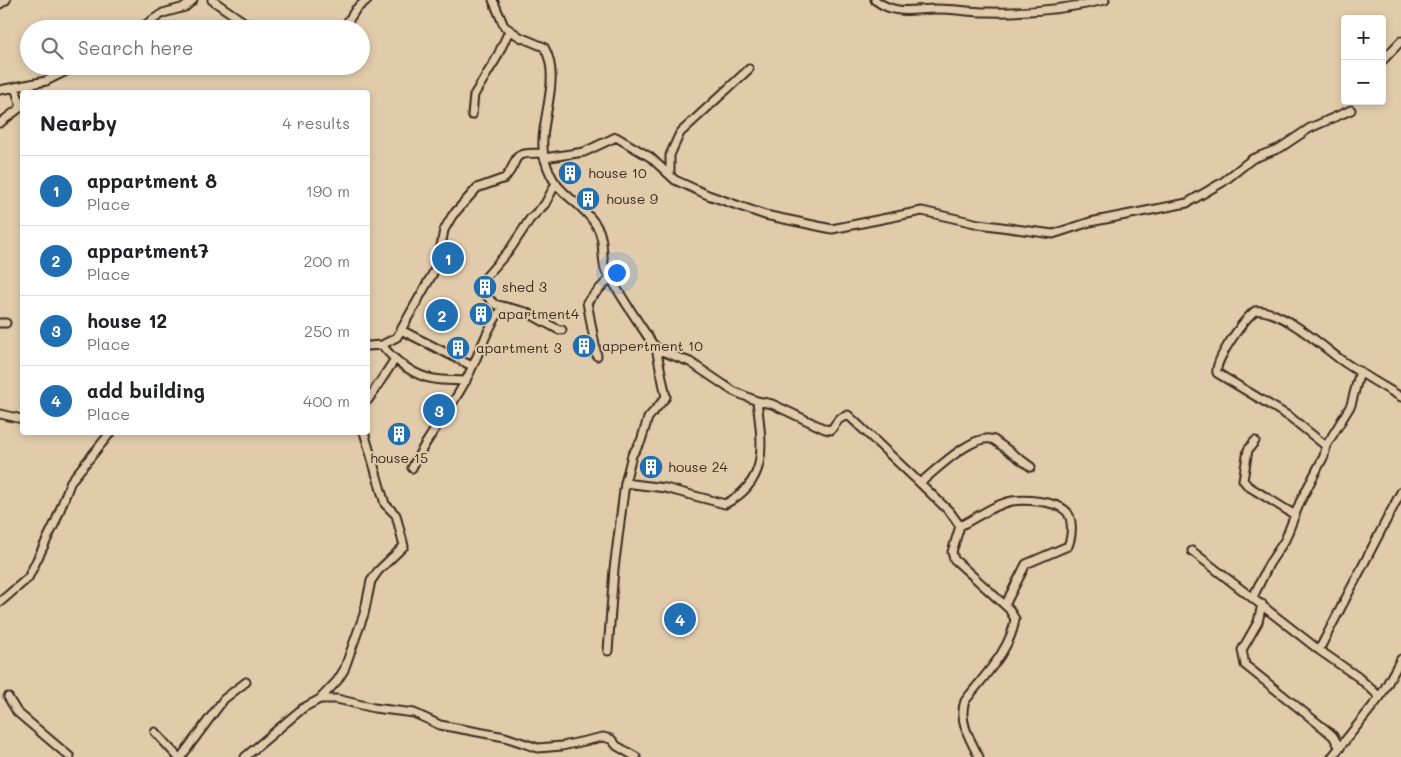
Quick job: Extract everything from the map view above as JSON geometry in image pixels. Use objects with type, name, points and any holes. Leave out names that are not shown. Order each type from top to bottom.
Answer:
[{"type":"street","points":[[0,4],[6,0]]},
{"type":"street","points":[[152,20],[163,13],[186,7],[193,0]]},
{"type":"street","points":[[212,0],[241,20]]},
{"type":"street","points":[[349,20],[356,9],[367,0]]},
{"type":"street","points":[[493,0],[504,26],[510,31],[544,47],[550,66],[550,96],[544,156],[555,185],[566,197],[580,207],[597,226],[600,234],[605,271],[656,348],[666,397],[648,418],[640,441],[632,456],[625,483],[612,587],[608,651]]},
{"type":"street","points":[[874,0],[889,9],[898,11],[935,9],[985,12],[1081,6],[1105,0]]},
{"type":"street","points":[[472,115],[474,95],[496,59],[510,31]]},
{"type":"street","points":[[1383,60],[1401,40]]},
{"type":"street","points":[[670,175],[670,155],[680,133],[749,69]]},
{"type":"street","points":[[0,90],[46,81],[58,75]]},
{"type":"street","points":[[15,87],[20,104]]},
{"type":"street","points":[[0,123],[20,108]]},
{"type":"street","points":[[370,346],[382,345],[397,337],[415,308],[438,262],[444,230],[463,202],[478,188],[505,178],[516,157],[525,154],[544,156],[584,152],[616,137],[650,157],[675,180],[695,190],[754,212],[832,229],[922,211],[979,224],[1053,234],[1090,222],[1187,203],[1223,182],[1252,159],[1280,148],[1310,128],[1351,110]]},
{"type":"street","points":[[555,185],[545,204],[526,224],[511,248],[478,286],[494,304],[503,308],[526,312],[562,330]]},
{"type":"street","points":[[597,356],[587,302],[610,278]]},
{"type":"street","points":[[412,468],[422,445],[466,381],[490,328],[503,308]]},
{"type":"street","points":[[1326,446],[1290,417],[1219,376],[1216,369],[1218,363],[1251,314],[1260,310],[1290,322],[1342,361],[1401,397]]},
{"type":"street","points":[[401,330],[472,366]]},
{"type":"street","points":[[382,345],[395,359],[412,370],[433,379],[466,381]]},
{"type":"street","points":[[656,348],[681,357],[719,383],[757,401],[772,404],[825,429],[831,430],[839,419],[848,415],[950,512],[960,526]]},
{"type":"street","points":[[370,397],[395,359]]},
{"type":"street","points":[[1253,598],[1269,564],[1285,540],[1324,456],[1326,446],[1350,405],[1360,371]]},
{"type":"street","points":[[1358,380],[1368,376]]},
{"type":"street","points":[[625,483],[665,488],[725,504],[738,496],[747,489],[759,468],[761,435],[757,401]]},
{"type":"street","points":[[0,414],[20,419]]},
{"type":"street","points":[[0,602],[28,578],[55,523],[71,481],[109,435]]},
{"type":"street","points":[[245,757],[304,708],[320,699],[337,681],[344,670],[364,614],[371,581],[378,571],[404,546],[396,515],[385,504],[365,435]]},
{"type":"street","points":[[920,483],[968,445],[980,439],[989,438],[994,440],[1031,467]]},
{"type":"street","points":[[1255,440],[1248,450],[1243,480],[1248,486],[1295,515]]},
{"type":"street","points":[[1319,650],[1401,492]]},
{"type":"street","points":[[980,757],[963,718],[963,708],[965,701],[1011,636],[1015,620],[1004,605],[954,559],[952,552],[960,526],[1012,501],[1055,505],[1065,510],[1069,515],[1071,532],[1068,546],[1026,564],[1004,605]]},
{"type":"street","points":[[1192,551],[1319,650],[1358,677],[1380,697]]},
{"type":"street","points":[[1262,604],[1258,622],[1242,650],[1245,665],[1325,728],[1333,736],[1340,748]]},
{"type":"street","points":[[1332,757],[1380,697],[1401,659]]},
{"type":"street","points":[[155,732],[180,757],[224,699],[246,682]]},
{"type":"street","points":[[8,697],[17,712],[70,757]]},
{"type":"street","points":[[320,699],[337,699],[374,708],[414,713],[440,724],[505,738],[538,748],[562,746],[603,737],[611,739],[617,746],[636,757]]},
{"type":"place","name":"house 10","points":[[570,173]]},
{"type":"place","name":"house 9","points":[[588,199]]},
{"type":"place","name":"appartment 8","points":[[448,258]]},
{"type":"place","name":"shed 3","points":[[485,287]]},
{"type":"place","name":"apartment4","points":[[481,314]]},
{"type":"place","name":"appartment7","points":[[442,315]]},
{"type":"place","name":"appertment 10","points":[[584,346]]},
{"type":"place","name":"apartment 3","points":[[458,348]]},
{"type":"place","name":"house 12","points":[[439,410]]},
{"type":"place","name":"house 15","points":[[399,434]]},
{"type":"place","name":"house 24","points":[[651,467]]},
{"type":"place","name":"add building","points":[[680,619]]}]
